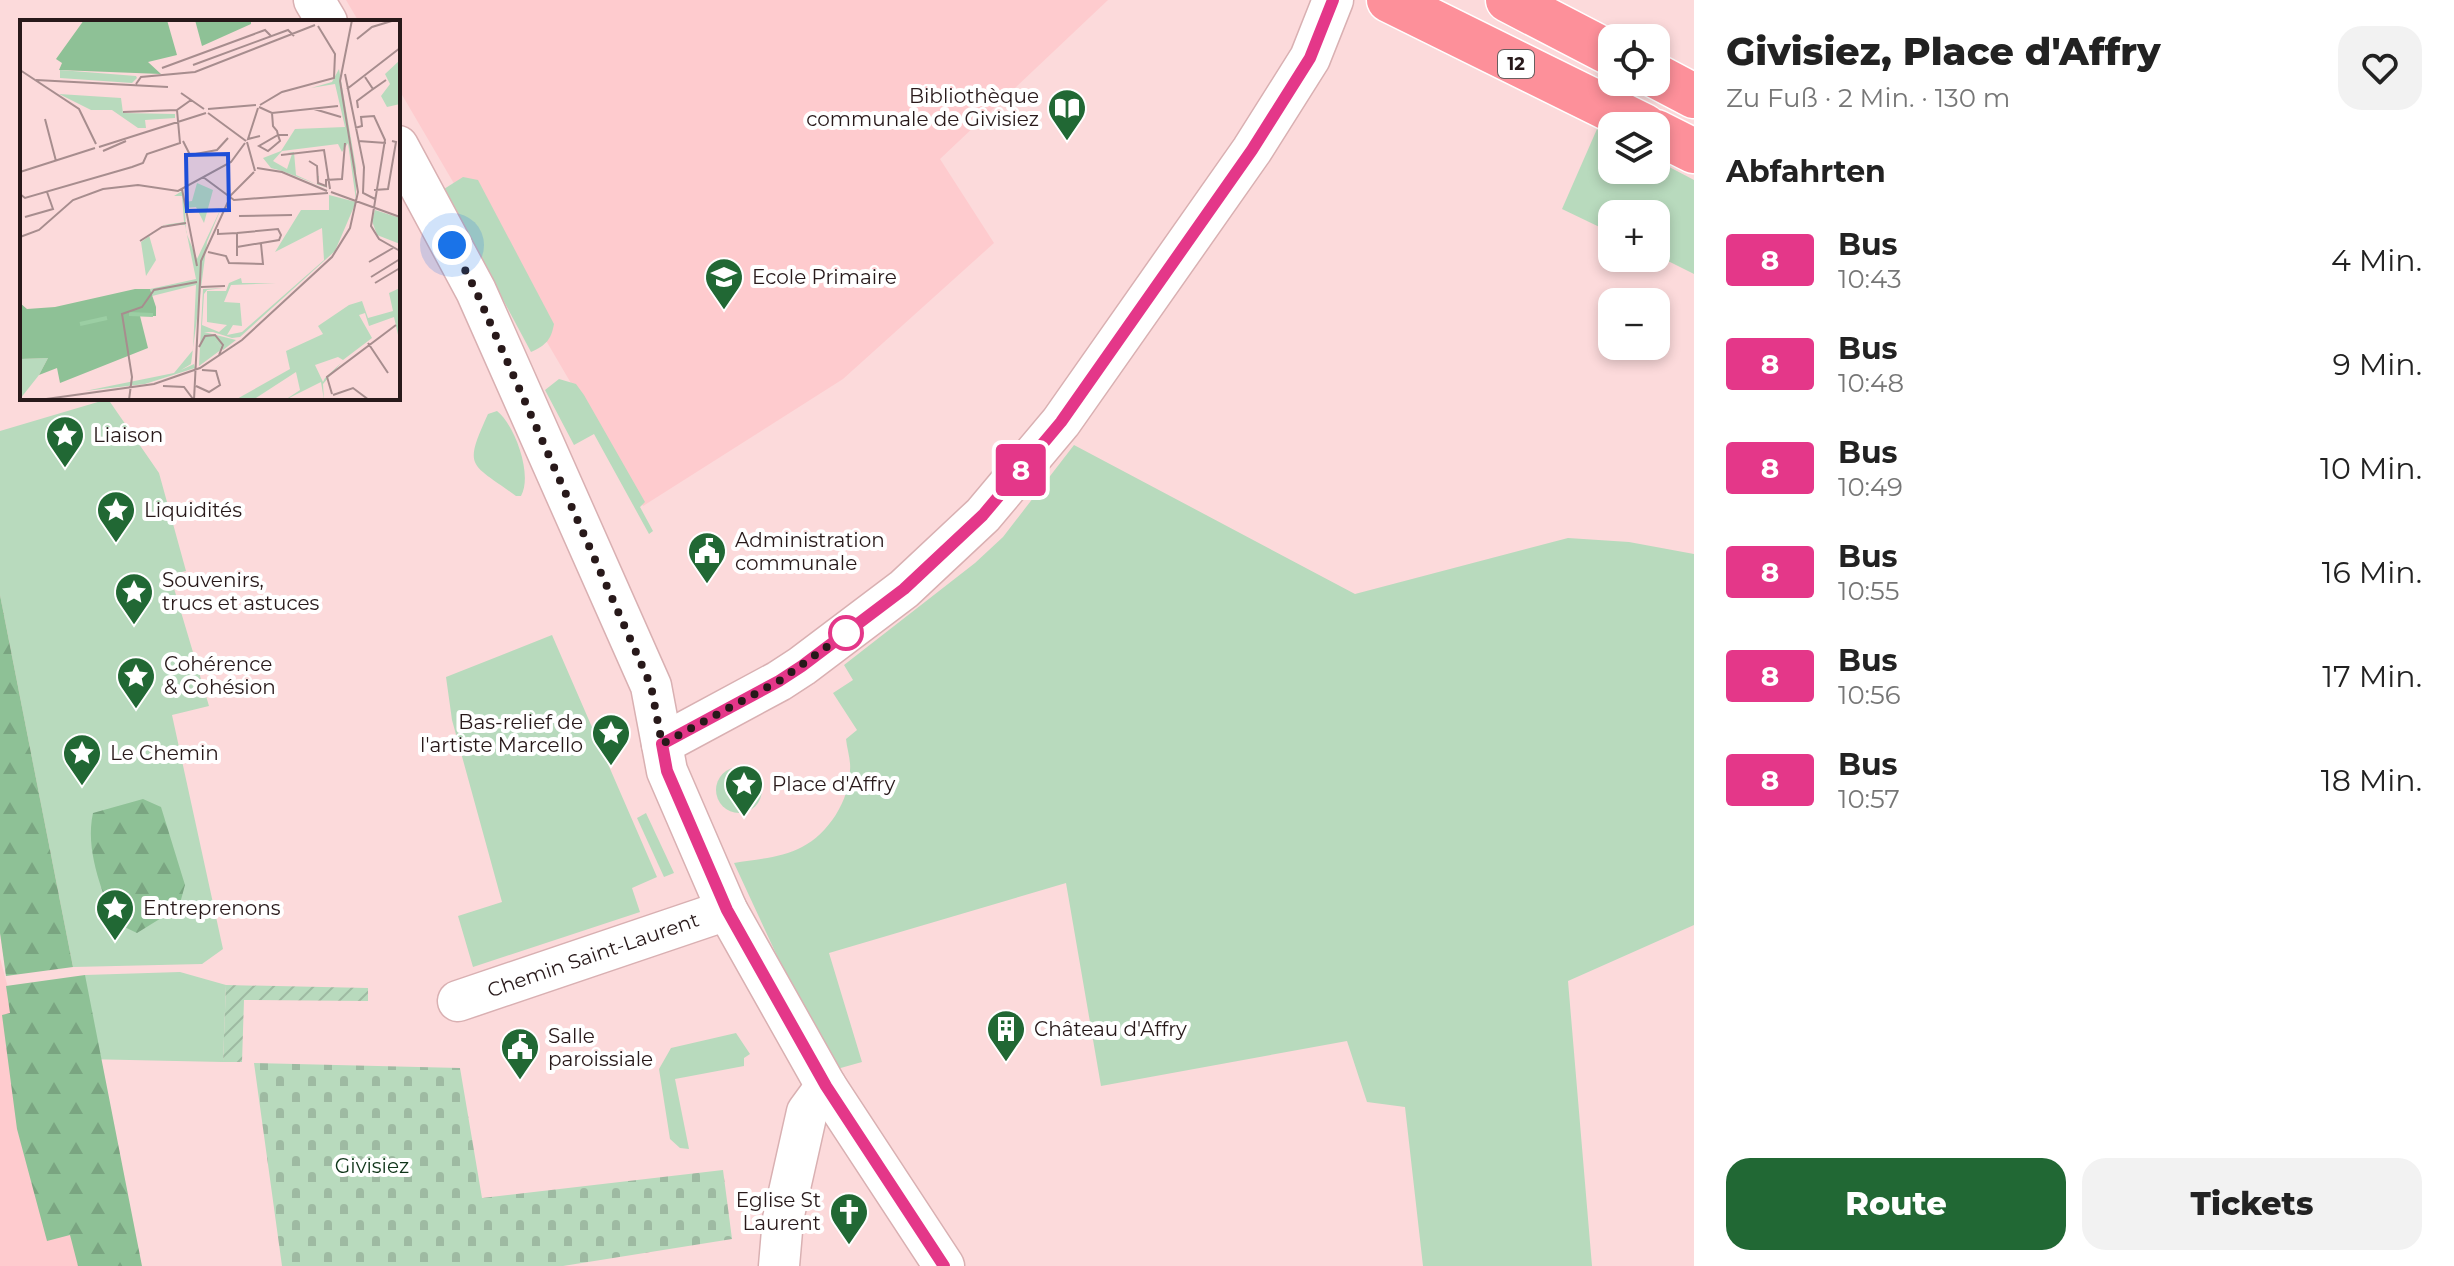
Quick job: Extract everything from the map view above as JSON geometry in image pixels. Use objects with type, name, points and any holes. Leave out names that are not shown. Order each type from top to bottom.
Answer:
[{"type":"highway","name":"12","points":[[1389,0],[1616,112]]},
{"type":"highway","points":[[1508,0],[1598,47]]},
{"type":"highway","points":[[1670,83],[1694,96]]},
{"type":"highway","points":[[1670,139],[1694,151]]},
{"type":"street","points":[[314,0],[326,20]]},
{"type":"street","points":[[662,744],[802,666],[904,589],[983,515],[1061,422],[1252,150],[1310,58],[1331,7]]},
{"type":"street","points":[[400,150],[476,291],[633,644],[651,686],[667,771],[727,910],[826,1086],[944,1266]]},
{"type":"street","name":"Chemin Saint-Laurent","points":[[458,1001],[727,910]]},
{"type":"street","points":[[779,1266],[783,1219],[807,1112],[826,1086]]},
{"type":"shaded area","name":"Ecole Primaire","points":[[346,0],[1108,0],[940,159],[994,243],[843,379],[643,506],[400,91],[400,20],[358,20]]},
{"type":"shaded area","points":[[0,958],[83,1266],[0,1266]]},
{"type":"green space","points":[[1597,129],[1598,184],[1670,184],[1670,167],[1694,180],[1694,274],[1670,262],[1670,200],[1598,200],[1598,226],[1562,209]]},
{"type":"green space","points":[[463,177],[478,180],[554,324],[547,341],[531,352],[444,189]]},
{"type":"green space","points":[[559,379],[576,384],[584,395],[645,502],[640,507],[653,531],[649,534],[594,434],[574,445],[545,390]]},
{"type":"green space","points":[[109,400],[159,473],[186,571],[170,575],[209,706],[172,715],[223,949],[202,964],[73,967],[0,595],[0,431]]},
{"type":"green space","points":[[497,411],[510,427],[520,451],[525,476],[521,496],[516,496],[489,477],[475,463],[475,445],[480,432],[488,414]]},
{"type":"green space","points":[[1074,445],[1355,594],[1568,538],[1629,542],[1694,554],[1694,925],[1568,981],[1592,1266],[1423,1266],[1405,1107],[1367,1102],[1347,1041],[1101,1086],[1066,883],[829,953],[862,1062],[837,1069],[804,1014],[734,863],[794,851],[812,841],[829,825],[842,804],[849,781],[846,739],[857,730],[833,693],[853,680],[844,665],[975,563],[1003,537]]},
{"type":"green space","points":[[0,595],[73,967],[6,976],[0,933]]},
{"type":"green space","points":[[552,635],[657,877],[632,888],[640,912],[473,967],[458,916],[502,902],[452,720],[446,677]]},
{"type":"green space","points":[[739,767],[755,774],[762,790],[755,806],[739,813],[723,806],[716,790],[723,774]]},
{"type":"green space","points":[[143,799],[161,807],[185,885],[179,907],[137,933],[114,922],[96,868],[91,827],[93,813]]},
{"type":"green space","points":[[646,813],[674,873],[664,877],[637,818]]},
{"type":"green space","points":[[180,972],[226,985],[223,1062],[83,1059],[71,1011],[85,975]]},
{"type":"green space","points":[[85,975],[142,1266],[78,1266],[70,1235],[47,1241],[17,1129],[2,1015],[10,1013],[6,986]]},
{"type":"green space","points":[[226,985],[368,988],[368,1001],[244,1000],[242,1062],[223,1062]]},
{"type":"green space","points":[[736,1033],[750,1054],[744,1058],[744,1066],[675,1079],[689,1149],[680,1148],[670,1139],[659,1069],[671,1048]]},
{"type":"green space","name":"Givisiez","points":[[254,1063],[460,1068],[482,1198],[723,1170],[732,1239],[563,1266],[282,1266]]},
{"type":"bus line","name":"8","points":[[944,1266],[826,1086],[727,910],[667,771],[662,744],[802,666],[904,589],[983,515],[1061,422],[1252,150],[1310,58],[1333,0]]},
{"type":"place","name":"Bibliothèque communale de Givisiez","points":[[1067,142]]},
{"type":"place","name":"Ecole Primaire","points":[[724,311]]},
{"type":"place","name":"Liaison","points":[[65,469]]},
{"type":"place","name":"Liquidités","points":[[116,544]]},
{"type":"place","name":"Administration communale","points":[[707,585]]},
{"type":"place","name":"Souvenirs, trucs et astuces","points":[[134,626]]},
{"type":"place","name":"Cohérence & Cohésion","points":[[136,710]]},
{"type":"place","name":"Bas-relief de l'artiste Marcello","points":[[611,767]]},
{"type":"place","name":"Le Chemin","points":[[82,787]]},
{"type":"place","name":"Place d'Affry","points":[[744,818]]},
{"type":"place","name":"Entreprenons","points":[[115,942]]},
{"type":"place","name":"Château d'Affry","points":[[1006,1063]]},
{"type":"place","name":"Salle paroissiale","points":[[520,1081]]},
{"type":"place","name":"Eglise St Laurent","points":[[849,1246]]},
{"type":"route","points":[[452,245],[476,291],[651,686],[662,744],[779,681],[846,633]]}]
